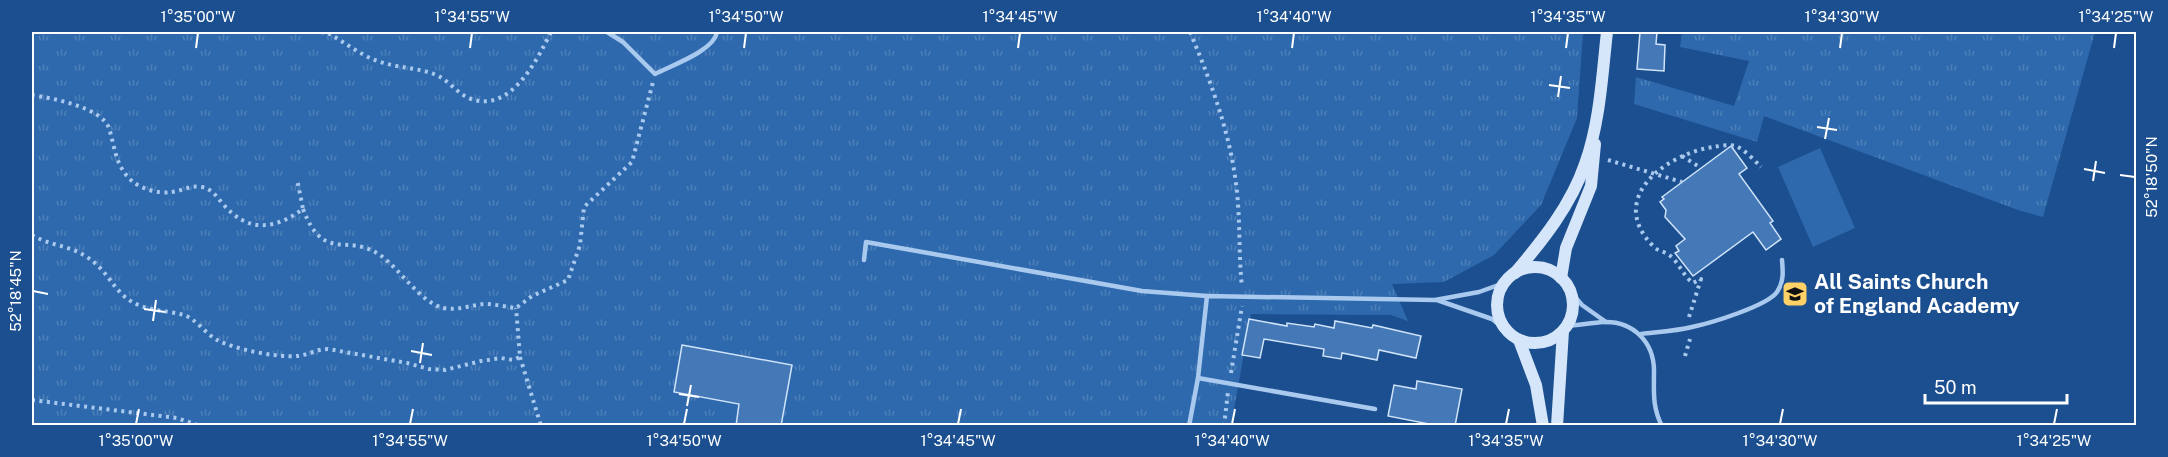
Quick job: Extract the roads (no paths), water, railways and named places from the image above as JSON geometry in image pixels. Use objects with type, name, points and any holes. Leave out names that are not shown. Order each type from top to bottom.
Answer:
[{"type":"street","points":[[1561,278],[1566,248],[1591,186],[1595,157],[1595,128],[1607,32]]},
{"type":"street","points":[[1564,328],[1556,336],[1540,342],[1519,340],[1506,330],[1499,318],[1498,293],[1504,283],[1543,240],[1566,205],[1585,165],[1595,128]]},
{"type":"street","points":[[1515,273],[1539,267],[1561,278],[1570,291],[1572,309],[1564,328],[1557,426]]},
{"type":"street","points":[[1519,340],[1536,386],[1543,426]]},
{"type":"lane","points":[[607,32],[623,42],[655,74],[704,49],[717,36],[717,32]]},
{"type":"lane","points":[[864,260],[866,242],[1142,291],[1207,296],[1436,300],[1479,292],[1504,283]]},
{"type":"lane","points":[[1641,334],[1690,328],[1760,305],[1770,299],[1780,287],[1783,276],[1782,260]]},
{"type":"lane","points":[[1570,291],[1582,305],[1606,322]]},
{"type":"lane","points":[[1189,426],[1198,378],[1207,296]]},
{"type":"lane","points":[[1436,300],[1492,320],[1506,330]]},
{"type":"lane","points":[[1564,328],[1606,322],[1624,325],[1641,334],[1652,353],[1655,409],[1662,426]]},
{"type":"lane","points":[[1198,378],[1375,409]]},
{"type":"place","name":"All Saints Church of England Academy","points":[[1795,294]]}]
